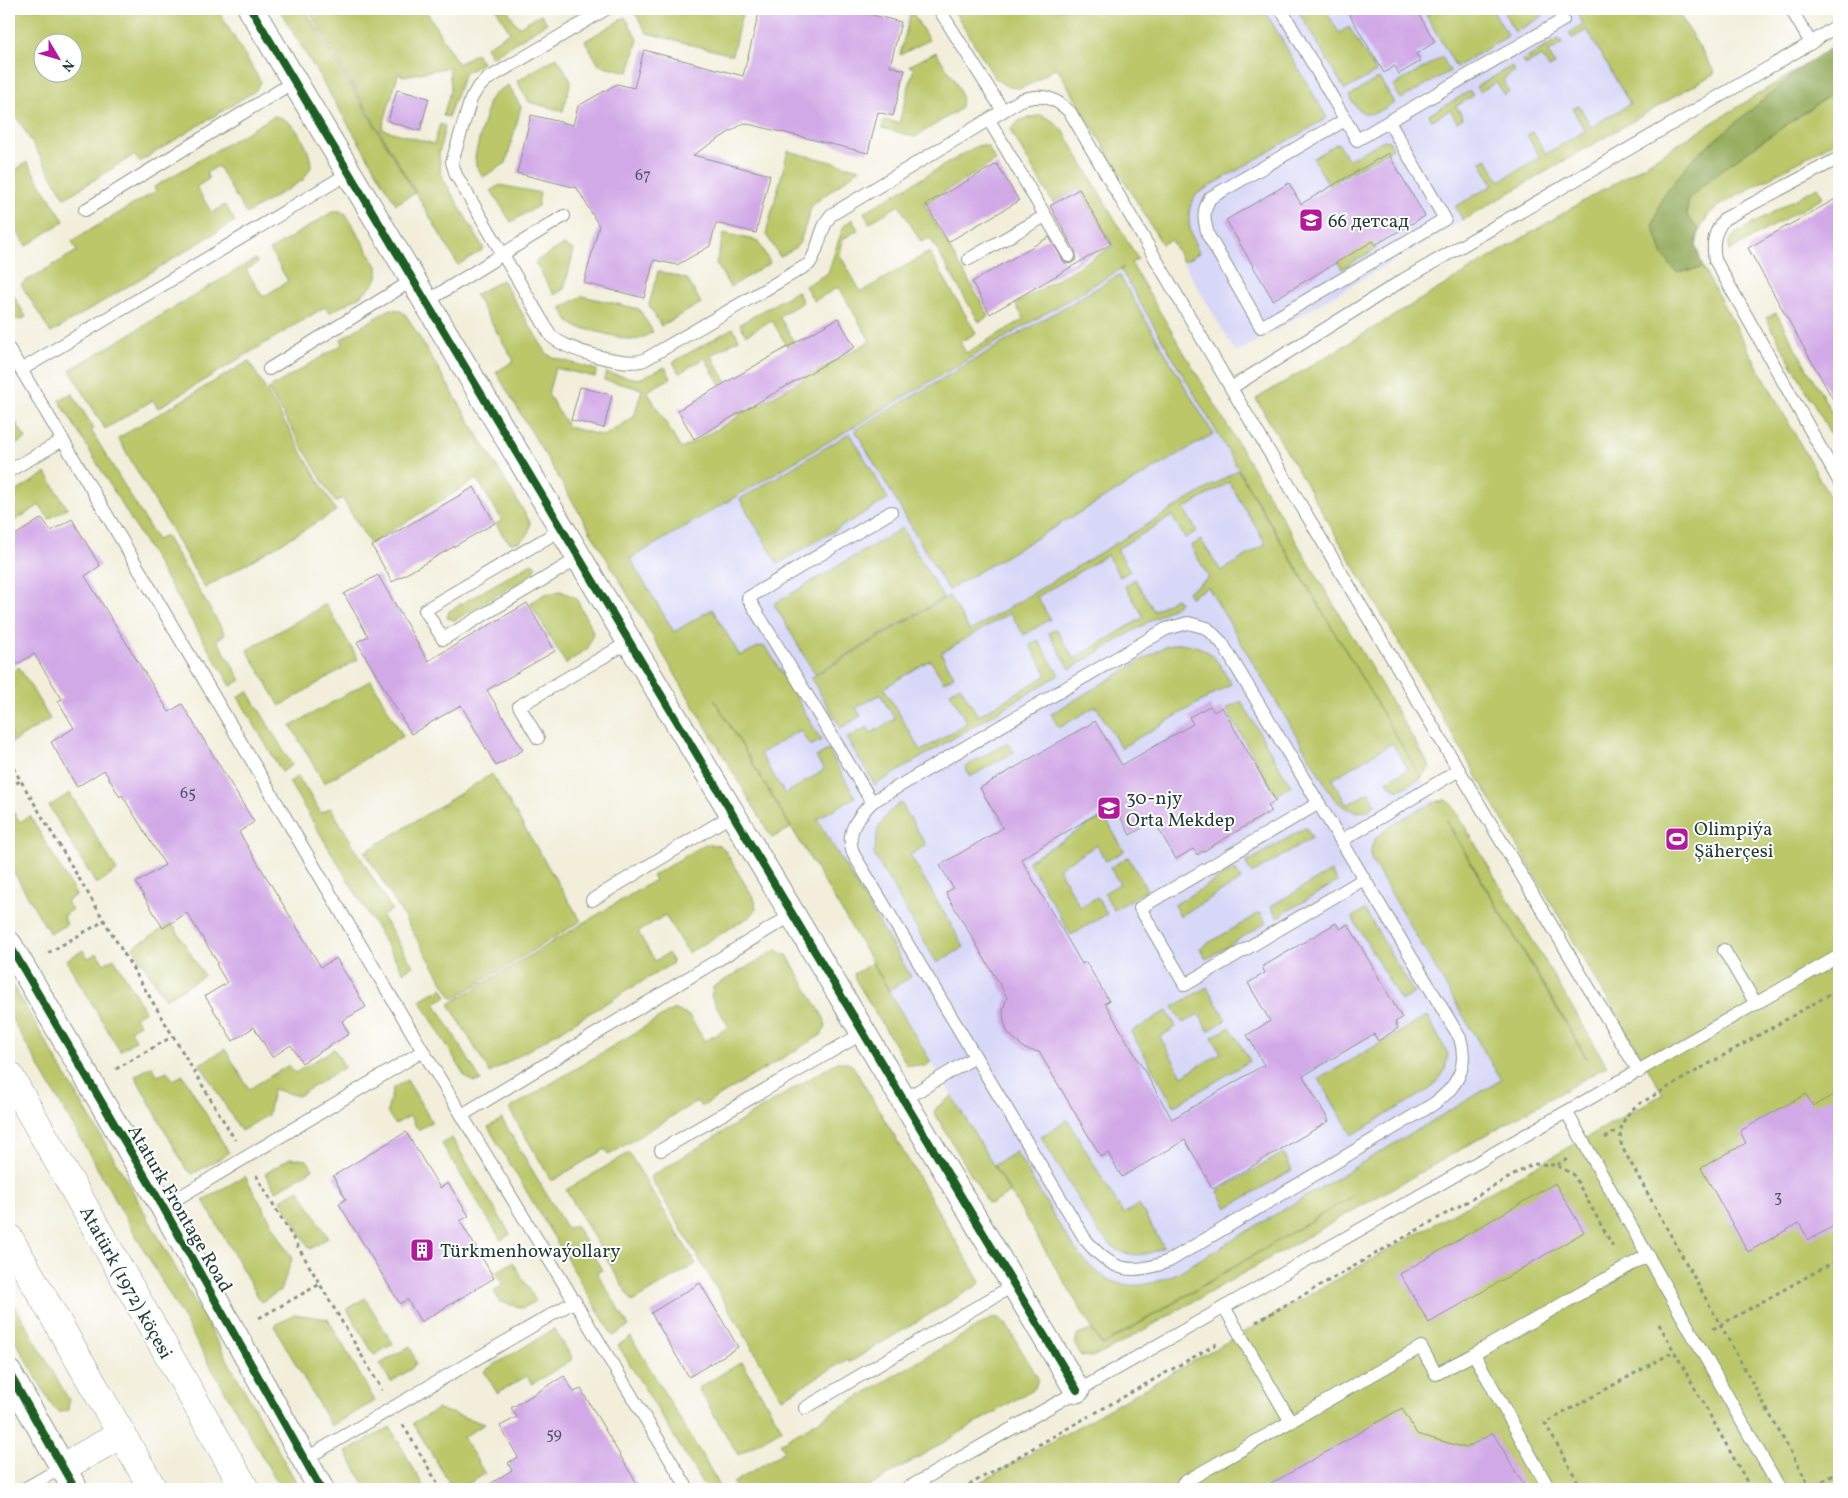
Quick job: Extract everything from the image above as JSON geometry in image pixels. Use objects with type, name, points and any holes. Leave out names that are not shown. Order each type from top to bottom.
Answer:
[{"type":"main road","name":"Atatürk (1972) köçesi","points":[[9,1075],[244,1489]]},
{"type":"main road","points":[[9,1238],[153,1489]]},
{"type":"main road","points":[[69,1478],[122,1434]]},
{"type":"street","points":[[251,9],[1077,1390]]},
{"type":"street","name":"Ataturk Frontage Road","points":[[9,944],[163,1207],[322,1489]]},
{"type":"street","points":[[9,1373],[69,1478]]},
{"type":"lane","points":[[606,9],[486,80],[471,99],[453,166],[551,336],[565,346],[635,364],[809,264],[814,257],[825,221],[831,215],[1002,111],[1033,96],[1053,98],[1070,112],[1231,388],[1639,1072]]},
{"type":"lane","points":[[939,9],[1002,111]]},
{"type":"lane","points":[[1280,9],[1357,140],[1564,20],[1557,9]]},
{"type":"lane","points":[[1791,9],[1811,43]]},
{"type":"lane","points":[[1231,388],[1404,280],[1811,43],[1839,24]]},
{"type":"lane","points":[[85,210],[295,81]]},
{"type":"lane","points":[[989,120],[1069,256]]},
{"type":"lane","points":[[1345,120],[1210,198],[1204,209],[1204,221],[1208,235],[1262,327],[1445,219],[1389,122]]},
{"type":"lane","points":[[1839,158],[1724,219],[1715,232],[1713,247],[1715,260],[1839,482]]},
{"type":"lane","points":[[21,370],[349,173]]},
{"type":"lane","points":[[426,302],[564,216]]},
{"type":"lane","points":[[969,258],[1045,216]]},
{"type":"lane","points":[[268,368],[413,280]]},
{"type":"lane","points":[[9,349],[423,1050],[688,1489]]},
{"type":"lane","points":[[9,471],[63,440]]},
{"type":"lane","points":[[872,802],[748,598],[891,512]]},
{"type":"lane","points":[[562,530],[426,610],[442,639],[579,558]]},
{"type":"lane","points":[[1188,623],[1207,628],[1222,643],[1460,1038],[1464,1060],[1461,1074],[1445,1096],[1432,1105],[1168,1261],[1138,1271],[1127,1270],[1104,1259],[1091,1248],[851,848],[852,828],[872,802],[1166,629],[1188,623]]},
{"type":"lane","points":[[538,738],[519,706],[629,642]]},
{"type":"lane","points":[[1341,841],[1459,770]]},
{"type":"lane","points":[[1319,803],[1140,908],[1185,984],[1364,879]]},
{"type":"lane","points":[[592,900],[732,815]]},
{"type":"lane","points":[[462,1115],[792,915]]},
{"type":"lane","points":[[1724,950],[1756,1004]]},
{"type":"lane","points":[[906,1489],[1639,1072],[1839,956]]},
{"type":"lane","points":[[662,1150],[863,1033]]},
{"type":"lane","points":[[163,1207],[423,1050]]},
{"type":"lane","points":[[903,1100],[975,1057]]},
{"type":"lane","points":[[1567,1113],[1780,1489]]},
{"type":"lane","points":[[1181,1489],[1183,1483],[1421,1347],[1436,1374],[1648,1255]]},
{"type":"lane","points":[[806,1408],[1014,1284]]},
{"type":"lane","points":[[305,1459],[575,1301]]},
{"type":"lane","points":[[1224,1307],[1291,1422]]},
{"type":"lane","points":[[1474,1354],[1549,1489]]},
{"type":"lane","points":[[24,1489],[69,1478]]},
{"type":"path","points":[[9,761],[441,1489]]},
{"type":"path","points":[[9,788],[20,781]]},
{"type":"path","points":[[48,953],[104,920]]},
{"type":"path","points":[[1839,990],[1640,1104],[1628,1114],[1619,1130],[1622,1147],[1810,1489],[1839,1472]]},
{"type":"path","points":[[116,1069],[173,1036]]},
{"type":"path","points":[[962,1489],[1533,1164],[1556,1165],[1573,1174],[1611,1242]]},
{"type":"path","points":[[1582,1489],[1545,1424],[1839,1259]]},
{"type":"path","points":[[259,1318],[320,1284]]},
{"type":"path","points":[[1657,1320],[1751,1489]]},
{"type":"shaded area","name":"66 детсад","points":[[1036,9],[1644,9],[1690,87],[1236,353]]},
{"type":"shaded area","name":"30-njy Orta Mekdep","points":[[1120,270],[1587,1058],[1102,1345],[630,559]]},
{"type":"green space","points":[[9,9],[217,9],[261,82],[255,91],[139,162],[134,155],[65,198],[9,104]]},
{"type":"green space","points":[[279,9],[305,9],[415,193],[396,204]]},
{"type":"green space","points":[[308,9],[425,9],[458,64],[476,53],[482,63],[464,74],[448,117],[443,116],[451,89],[449,67],[404,76],[398,74],[382,129],[434,144],[440,124],[445,126],[439,154],[441,175],[484,249],[458,265]]},
{"type":"green space","points":[[496,9],[507,9],[518,27],[541,14],[547,23],[492,57],[486,47],[510,32]]},
{"type":"green space","points":[[641,9],[679,9],[695,12],[709,9],[743,9],[732,55],[647,33],[634,12]]},
{"type":"green space","points":[[885,9],[910,9],[929,40],[900,55],[910,15]]},
{"type":"green space","points":[[953,9],[1264,9],[1327,118],[1198,193],[1190,207],[1189,223],[1199,253],[1183,262],[1171,240],[1162,244],[1057,68],[1027,86],[1012,88],[1004,85],[995,78]]},
{"type":"green space","points":[[1297,9],[1325,9],[1339,33],[1349,27],[1376,72],[1345,90]]},
{"type":"green space","points":[[1436,9],[1492,9],[1508,36],[1456,67],[1426,15]]},
{"type":"green space","points":[[1502,9],[1539,9],[1543,16],[1515,32]]},
{"type":"green space","points":[[1575,9],[1676,9],[1715,73],[1463,220],[1455,207],[1493,185],[1481,162],[1487,159],[1500,181],[1540,157],[1527,135],[1533,132],[1546,154],[1585,131],[1573,109],[1579,105],[1591,127],[1630,104],[1587,30],[1572,38],[1569,33],[1583,24]]},
{"type":"green space","points":[[625,17],[638,39],[629,72],[599,65],[585,41]]},
{"type":"green space","points":[[1559,39],[1562,44],[1548,52],[1555,65],[1549,68],[1542,56],[1525,65],[1522,61]]},
{"type":"green space","points":[[1839,42],[1839,89],[1735,160],[1702,186],[1688,200],[1687,215],[1699,231],[1696,246],[1703,268],[1676,272],[1662,254],[1653,225],[1662,198],[1691,160],[1805,65]]},
{"type":"green space","points":[[936,52],[950,72],[961,95],[962,103],[960,109],[915,137],[882,128],[884,120],[899,123],[914,68],[909,66]]},
{"type":"green space","points":[[557,57],[571,81],[563,111],[529,102],[517,81]]},
{"type":"green space","points":[[1442,57],[1450,71],[1401,99],[1393,86]]},
{"type":"green space","name":"Olimpiýa Şäherçesi","points":[[1805,65],[1691,160],[1676,272],[1703,268],[1839,514],[1839,1489],[968,1489],[1663,1094],[1256,399],[1606,189]]},
{"type":"green space","points":[[1512,66],[1515,71],[1503,79],[1509,91],[1504,95],[1496,82],[1480,92],[1476,87]]},
{"type":"green space","points":[[1379,78],[1394,103],[1374,113],[1364,113],[1354,104],[1349,96]]},
{"type":"green space","points":[[508,85],[521,107],[506,163],[483,177],[476,165],[475,156],[489,101],[495,93]]},
{"type":"green space","points":[[1839,89],[1839,139],[1717,207],[1709,214],[1699,231],[1687,215],[1688,200],[1702,186],[1735,160]]},
{"type":"green space","points":[[1470,91],[1473,96],[1456,106],[1463,118],[1457,122],[1450,110],[1432,120],[1429,115]]},
{"type":"green space","points":[[1041,115],[1053,121],[1064,132],[1138,259],[1131,263],[1430,767],[1421,778],[1121,270],[1124,267],[630,559],[674,632],[712,609],[740,656],[758,647],[763,646],[768,650],[821,740],[810,746],[800,730],[760,754],[785,794],[824,770],[816,757],[828,750],[855,797],[817,819],[911,977],[889,990],[714,699],[791,828],[772,838],[496,372],[514,361],[475,295],[502,280],[547,354],[597,370],[595,377],[555,368],[548,394],[568,427],[604,436],[634,417],[642,389],[604,380],[606,373],[639,379],[665,367],[671,378],[647,391],[681,449],[738,417],[705,358],[679,373],[673,362],[733,328],[739,339],[711,355],[744,413],[805,378],[772,320],[746,335],[740,324],[797,291],[803,302],[779,316],[812,374],[870,341],[839,287],[814,301],[805,286],[828,273],[843,227],[852,219],[858,230],[843,239],[840,255],[861,292],[929,252],[976,333],[960,342],[966,353],[1024,319],[1015,304],[1113,246],[1079,188],[1053,203],[1010,130],[1020,120]]},
{"type":"green space","points":[[274,116],[288,122],[305,143],[311,167],[303,180],[246,214],[218,166],[206,173],[209,179],[196,187],[212,213],[225,205],[235,221],[51,333],[21,284],[77,251],[72,241],[156,191],[154,187]]},
{"type":"green space","points":[[1384,140],[1389,141],[1393,148],[1336,181],[1343,193],[1336,197],[1313,158],[1338,143],[1348,160]]},
{"type":"green space","points":[[983,145],[988,147],[996,161],[924,204],[989,316],[979,322],[930,238],[921,242],[899,205],[869,223],[864,212],[977,146]]},
{"type":"green space","points":[[788,151],[860,169],[812,205],[800,242],[795,248],[780,257],[766,234]]},
{"type":"green space","points":[[27,162],[64,221],[26,246],[9,218],[9,174]]},
{"type":"green space","points":[[500,185],[540,193],[538,206],[511,222],[491,190]]},
{"type":"green space","points":[[1817,187],[1823,197],[1729,251],[1729,242],[1735,234]]},
{"type":"green space","points":[[1346,199],[1376,249],[1342,269],[1326,242]]},
{"type":"green space","points":[[334,211],[346,214],[378,268],[374,283],[368,289],[353,300],[329,313],[325,307],[158,408],[153,400],[105,429],[70,370],[255,259],[258,263],[246,270],[263,297],[288,281],[270,250]]},
{"type":"green space","points":[[724,233],[758,241],[770,263],[730,287],[716,263]]},
{"type":"green space","points":[[563,245],[574,250],[564,289],[554,295],[535,262]]},
{"type":"green space","points":[[658,271],[687,279],[701,303],[661,326],[649,305]]},
{"type":"green space","points":[[1119,275],[1213,434],[948,590],[855,430]]},
{"type":"green space","points":[[9,288],[26,317],[21,320],[9,317]]},
{"type":"green space","points":[[582,296],[639,309],[653,332],[640,339],[631,340],[577,327],[569,322],[561,308]]},
{"type":"green space","points":[[390,309],[399,310],[406,315],[530,522],[528,533],[523,539],[511,543],[504,537],[496,524],[502,520],[477,479],[370,544],[342,498],[335,502],[268,389],[343,344],[341,339]]},
{"type":"green space","points":[[1776,313],[1839,425],[1839,449],[1766,318]]},
{"type":"green space","points":[[249,361],[336,511],[205,588],[118,438]]},
{"type":"green space","points":[[72,393],[94,429],[91,430],[157,540],[166,536],[225,634],[217,640],[241,680],[231,686],[59,400]]},
{"type":"green space","points":[[9,411],[26,439],[18,443],[9,443]]},
{"type":"green space","points":[[850,433],[888,499],[778,564],[740,499]]},
{"type":"green space","points":[[1238,470],[1421,778],[1399,790],[1392,787],[1387,781],[1408,769],[1392,743],[1332,779],[1347,805],[1369,792],[1375,804],[1365,811],[1359,812],[1342,805],[1333,797],[1208,587],[1190,597],[1187,592],[1209,578],[1191,546],[1201,540],[1221,571],[1266,544],[1229,482],[1184,509],[1197,531],[1185,538],[1172,516],[1117,549],[1130,571],[1120,577],[1107,555],[1037,597],[1050,619],[1024,635],[1010,613],[941,653],[954,676],[944,682],[930,660],[884,688],[921,751],[967,723],[950,692],[960,686],[978,716],[1047,675],[1030,645],[1038,640],[1059,675],[875,785],[847,738],[867,727],[871,733],[895,719],[880,694],[856,708],[861,716],[841,728],[811,678],[949,596],[970,631]]},
{"type":"green space","points":[[46,473],[67,508],[49,519],[40,505],[9,524],[9,496]]},
{"type":"green space","points":[[902,528],[943,598],[815,674],[774,604]]},
{"type":"green space","points":[[532,563],[536,566],[534,573],[455,620],[447,618],[449,611]]},
{"type":"green space","points":[[1135,579],[1154,611],[1176,598],[1180,603],[1070,669],[1049,633],[1056,629],[1074,659],[1144,617],[1125,586]]},
{"type":"green space","points":[[561,591],[576,598],[593,632],[588,648],[566,664],[530,603],[545,594]]},
{"type":"green space","points":[[326,604],[358,659],[280,706],[247,650]]},
{"type":"green space","points":[[1180,643],[1199,647],[1212,655],[1231,684],[1121,748],[1096,706],[1059,728],[1051,714],[1166,646]]},
{"type":"green space","points":[[19,667],[50,719],[11,743],[9,674]]},
{"type":"green space","points":[[371,680],[403,736],[324,783],[291,726]]},
{"type":"green space","points":[[248,691],[292,765],[282,772],[238,697]]},
{"type":"green space","points":[[1241,701],[1291,786],[1276,795],[1226,709]]},
{"type":"green space","points":[[1008,742],[1014,752],[970,777],[965,767]]},
{"type":"green space","points":[[492,774],[581,921],[453,999],[365,852]]},
{"type":"green space","points":[[298,776],[321,813],[331,808],[392,910],[382,916],[413,966],[403,972],[289,782]]},
{"type":"green space","points":[[70,793],[117,871],[96,884],[49,806]]},
{"type":"green space","points":[[1446,800],[1451,803],[1607,1066],[1105,1352],[1091,1357],[1081,1356],[1075,1345],[1077,1335],[1092,1330],[1102,1346],[1353,1196],[1102,1345],[994,1165],[1016,1152],[1067,1237],[1091,1267],[1105,1277],[1120,1284],[1137,1285],[1157,1282],[1179,1272],[1501,1080],[1371,859],[1372,845],[1380,834],[1412,813]],"holes":[[[1446,821],[1447,821],[1587,1058]]]},
{"type":"green space","points":[[901,803],[926,845],[910,855],[964,947],[937,963],[874,855],[878,829],[888,813]]},
{"type":"green space","points":[[14,813],[20,822],[30,816],[76,895],[66,901],[72,910],[63,916],[67,924],[50,934],[9,864],[9,816]]},
{"type":"green space","points":[[1104,816],[1124,851],[1106,861],[1097,845],[1058,868],[1080,907],[1097,897],[1107,914],[1071,935],[1028,861]]},
{"type":"green space","points":[[1306,827],[1312,838],[1252,874],[1246,863]]},
{"type":"green space","points":[[705,844],[720,845],[724,849],[755,901],[756,909],[751,916],[688,953],[665,915],[638,932],[655,961],[668,953],[673,963],[490,1073],[449,1004],[655,880],[652,876]]},
{"type":"green space","points":[[1128,857],[1147,890],[1114,910],[1104,893],[1120,884],[1110,868]]},
{"type":"green space","points":[[1235,869],[1241,880],[1180,916],[1174,905]]},
{"type":"green space","points":[[1331,871],[1337,882],[1277,917],[1271,906]]},
{"type":"green space","points":[[1365,910],[1414,993],[1401,1001],[1352,917]]},
{"type":"green space","points":[[1260,913],[1266,923],[1206,959],[1200,948]]},
{"type":"green space","points":[[172,923],[204,976],[165,999],[133,947]]},
{"type":"green space","points":[[83,950],[88,958],[97,953],[104,964],[114,958],[145,1011],[135,1017],[140,1024],[130,1030],[136,1040],[120,1051],[66,960]]},
{"type":"green space","points":[[776,950],[787,955],[824,1018],[826,1027],[821,1035],[701,1107],[697,1101],[609,1155],[605,1149],[552,1181],[509,1109],[674,1009],[689,1016],[705,1041],[729,1027],[711,997],[713,987]]},
{"type":"green space","points":[[872,963],[931,1062],[925,1066],[907,1065],[855,979],[854,974]]},
{"type":"green space","points":[[9,979],[115,1160],[300,1489],[281,1489],[9,1014]]},
{"type":"green space","points":[[1207,987],[1226,1020],[1208,1031],[1199,1014],[1183,1023],[1173,1007]]},
{"type":"green space","points":[[442,988],[447,996],[435,1003],[481,1081],[474,1082],[466,1078],[420,1000]]},
{"type":"green space","points":[[1167,1011],[1176,1027],[1160,1037],[1182,1076],[1221,1053],[1212,1037],[1230,1027],[1250,1061],[1174,1106],[1131,1032]]},
{"type":"green space","points":[[1427,1016],[1448,1054],[1445,1070],[1440,1078],[1430,1089],[1352,1135],[1319,1079]]},
{"type":"green space","points":[[225,1049],[249,1089],[289,1065],[295,1073],[334,1049],[345,1067],[298,1096],[273,1089],[268,1115],[241,1131],[200,1064]]},
{"type":"green space","points":[[837,1062],[846,1062],[853,1066],[980,1282],[978,1285],[850,1362],[848,1359],[782,1398],[650,1177]]},
{"type":"green space","points":[[152,1066],[158,1076],[167,1071],[173,1080],[183,1075],[229,1153],[193,1174],[186,1169],[135,1076]]},
{"type":"green space","points":[[407,1080],[432,1122],[418,1130],[410,1116],[395,1124],[387,1112],[393,1088]]},
{"type":"green space","points":[[952,1096],[1010,1193],[991,1204],[988,1203],[934,1112],[937,1107]]},
{"type":"green space","points":[[502,1119],[567,1229],[575,1225],[602,1270],[597,1273],[629,1326],[613,1336],[488,1127]]},
{"type":"green space","points":[[1068,1120],[1123,1214],[1139,1205],[1164,1247],[1147,1253],[1133,1254],[1120,1251],[1100,1234],[1041,1136]]},
{"type":"green space","points":[[452,1138],[510,1234],[501,1240],[442,1144]]},
{"type":"green space","points":[[629,1153],[696,1264],[632,1302],[566,1190]]},
{"type":"green space","points":[[1283,1153],[1292,1170],[1227,1208],[1218,1191]]},
{"type":"green space","points":[[290,1158],[307,1160],[313,1169],[276,1191],[265,1174]]},
{"type":"green space","points":[[245,1176],[292,1259],[281,1290],[261,1302],[203,1200]]},
{"type":"green space","points":[[299,1189],[328,1238],[310,1249],[281,1200]]},
{"type":"green space","points":[[513,1262],[536,1301],[523,1308],[500,1302],[494,1291],[503,1284],[496,1272]]},
{"type":"green space","points":[[9,1295],[69,1400],[68,1410],[64,1412],[54,1409],[9,1329]]},
{"type":"green space","points":[[365,1298],[393,1344],[374,1355],[347,1309]]},
{"type":"green space","points":[[294,1314],[328,1319],[375,1401],[331,1426],[274,1326]]},
{"type":"green space","points":[[992,1318],[998,1318],[1006,1324],[1038,1378],[1035,1388],[865,1489],[737,1489],[733,1483],[785,1451],[780,1443]]},
{"type":"green space","points":[[554,1329],[573,1359],[532,1384],[527,1376],[497,1393],[484,1371]]},
{"type":"green space","points":[[631,1337],[722,1489],[706,1489],[618,1345]]},
{"type":"green space","points":[[410,1346],[416,1363],[411,1369],[391,1382],[380,1364]]},
{"type":"green space","points":[[742,1362],[782,1429],[738,1455],[698,1388]]},
{"type":"green space","points":[[438,1409],[485,1424],[463,1437],[485,1474],[459,1489],[453,1489],[413,1423]]},
{"type":"green space","points":[[390,1427],[425,1489],[367,1489],[346,1452]]},
{"type":"building","points":[[760,9],[848,9],[901,22],[890,66],[905,70],[893,116],[878,112],[868,153],[744,123],[693,155],[770,175],[756,233],[716,223],[710,246],[677,265],[654,260],[644,298],[584,283],[599,226],[577,188],[517,173],[531,115],[573,125],[578,106],[617,84],[634,88],[644,50],[743,76]]},
{"type":"building","points":[[1346,9],[1416,9],[1435,42],[1416,54],[1421,61],[1399,74],[1395,66],[1384,73]]},
{"type":"building","points":[[397,90],[429,98],[420,131],[388,121]]},
{"type":"building","points":[[1388,153],[1425,216],[1375,245],[1373,241],[1273,300],[1226,220],[1289,183],[1301,204]]},
{"type":"building","points":[[997,164],[1019,201],[948,242],[926,204]]},
{"type":"building","points":[[1079,189],[1111,244],[990,314],[972,282],[1049,237],[1065,263],[1070,264],[1076,260],[1076,252],[1050,206]]},
{"type":"building","points":[[1839,197],[1839,410],[1748,248]]},
{"type":"building","points":[[838,318],[855,347],[694,439],[678,410]]},
{"type":"building","points":[[580,387],[612,395],[604,428],[571,420]]},
{"type":"building","points":[[474,487],[495,523],[392,582],[372,546]]},
{"type":"building","points":[[42,518],[51,531],[72,519],[100,566],[85,576],[169,712],[182,704],[254,822],[239,832],[321,967],[336,958],[366,1007],[342,1021],[349,1034],[302,1063],[291,1045],[272,1057],[254,1027],[233,1041],[205,996],[227,983],[216,964],[218,963],[187,913],[163,928],[136,883],[165,865],[122,795],[120,797],[104,770],[77,787],[51,742],[74,728],[58,701],[62,699],[34,654],[9,669],[9,539]]},
{"type":"building","points":[[378,575],[428,661],[527,603],[555,651],[487,690],[523,750],[496,766],[461,705],[411,734],[357,642],[368,636],[344,594]]},
{"type":"building","points":[[1210,706],[1214,712],[1222,707],[1276,801],[1268,805],[1271,811],[1197,855],[1193,849],[1176,859],[1154,821],[1130,835],[1113,804],[1021,859],[1082,964],[1086,962],[1109,1001],[1105,1003],[1172,1119],[1264,1065],[1247,1035],[1270,1021],[1248,983],[1265,973],[1262,967],[1336,923],[1340,929],[1348,924],[1402,1018],[1395,1022],[1398,1028],[1378,1041],[1374,1034],[1303,1076],[1329,1121],[1213,1189],[1185,1140],[1122,1177],[1108,1153],[1101,1157],[1039,1052],[1025,1049],[1008,1033],[1004,1022],[1003,1010],[1007,997],[946,893],[953,888],[940,865],[1003,828],[980,788],[1095,721],[1122,765],[1193,724],[1189,717]]},
{"type":"building","points":[[1839,1092],[1839,1223],[1809,1240],[1799,1223],[1748,1252],[1701,1168],[1746,1143],[1740,1131],[1806,1094],[1813,1106]]},
{"type":"building","name":"Türkmenhowaýollary","points":[[406,1132],[440,1188],[448,1183],[469,1216],[460,1221],[494,1278],[421,1322],[407,1299],[400,1304],[339,1204],[346,1199],[333,1176]]},
{"type":"building","points":[[1555,1183],[1584,1232],[1429,1323],[1400,1274]]},
{"type":"building","points":[[700,1283],[738,1347],[689,1377],[651,1313]]},
{"type":"building","points":[[564,1376],[574,1392],[581,1389],[640,1489],[482,1489],[512,1470],[508,1463],[518,1457],[500,1426],[517,1417],[511,1408]]},
{"type":"building","points":[[1402,1408],[1417,1434],[1466,1448],[1493,1433],[1526,1489],[1262,1489]]},
{"type":"cycle path","points":[[251,9],[1077,1390]]},
{"type":"cycle path","points":[[9,944],[163,1207],[321,1489]]},
{"type":"cycle path","points":[[9,1373],[75,1489]]},
{"type":"place","name":"66 детсад","points":[[1311,220]]},
{"type":"place","name":"30-njy Orta Mekdep","points":[[1109,808]]},
{"type":"place","name":"Olimpiýa Şäherçesi","points":[[1677,839]]},
{"type":"place","name":"Türkmenhowaýollary","points":[[422,1250]]}]
